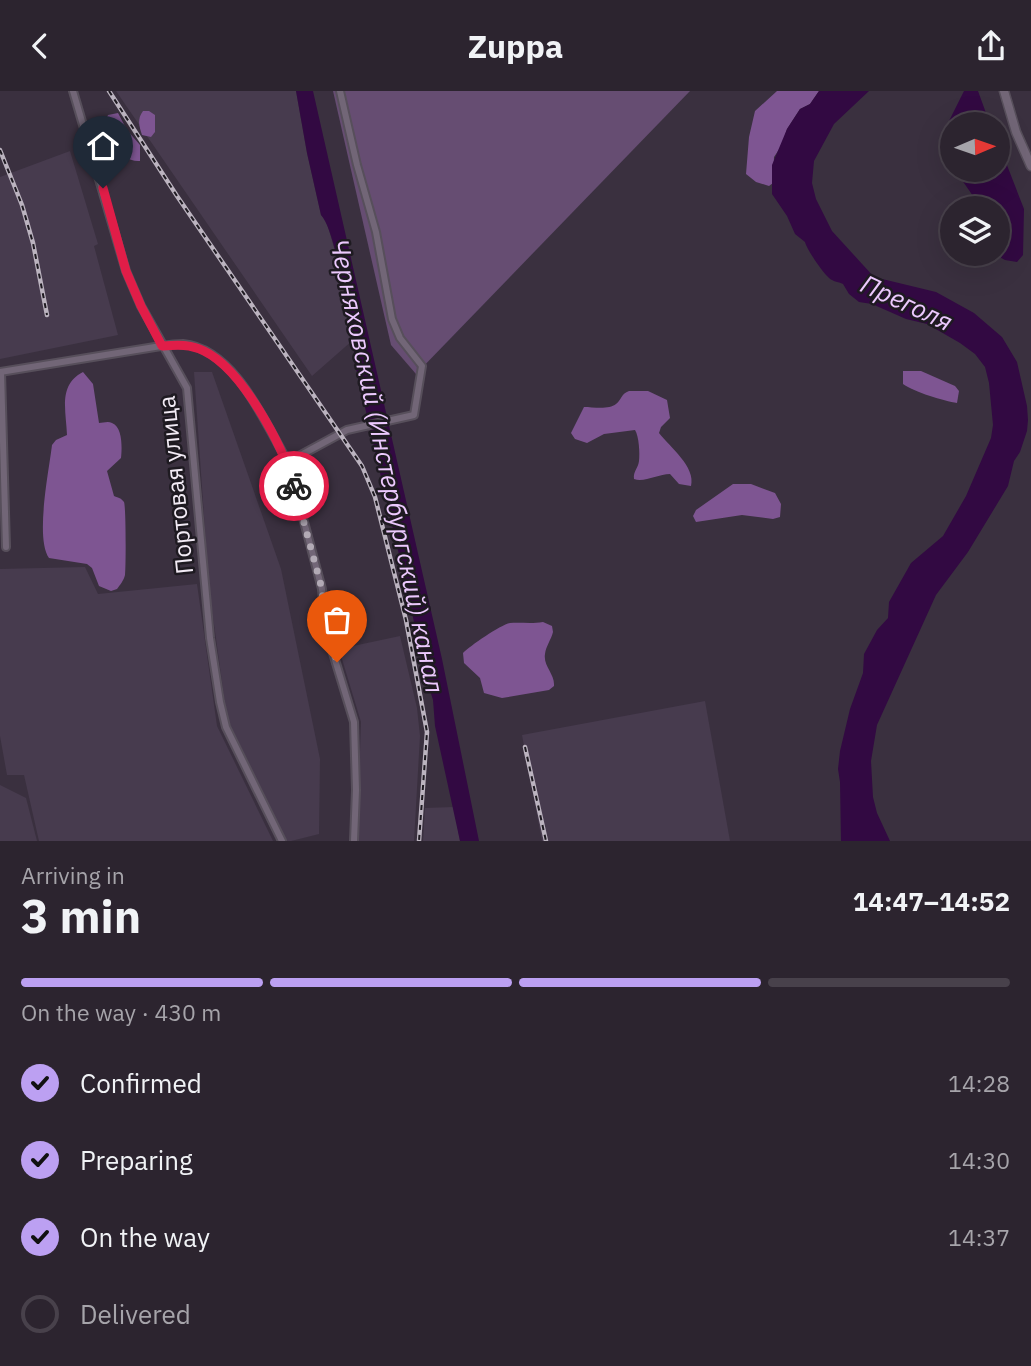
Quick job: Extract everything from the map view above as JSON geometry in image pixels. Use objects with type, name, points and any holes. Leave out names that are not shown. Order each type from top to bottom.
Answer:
[{"type":"street","name":"Портовая улица","points":[[73,91],[126,271],[141,306],[187,388],[209,638],[226,727],[282,841]]},
{"type":"street","points":[[288,462],[340,433],[414,415],[422,366],[400,338],[392,319],[376,232],[340,91]]},
{"type":"street","points":[[1004,91],[1016,132],[1031,166]]},
{"type":"street","points":[[6,547],[0,372],[183,344],[208,352],[230,369],[250,396],[288,462],[322,589],[329,640],[354,722],[354,841]]},
{"type":"shaded area","points":[[116,91],[296,91],[321,215],[326,220],[335,251],[353,340],[312,376]]},
{"type":"shaded area","points":[[333,91],[690,91],[416,374],[391,345]]},
{"type":"shaded area","points":[[777,91],[819,91],[810,104],[800,109],[787,129],[782,145],[774,157],[773,183],[769,186],[756,182],[746,174],[749,137],[755,111]]},
{"type":"shaded area","points":[[143,111],[155,115],[155,132],[151,137],[142,135],[139,126]]},
{"type":"shaded area","points":[[118,113],[127,130],[140,145],[140,161],[119,152],[109,138],[106,130],[108,115]]},
{"type":"shaded area","points":[[70,151],[98,244],[94,246],[118,335],[0,359],[0,177]]},
{"type":"shaded area","points":[[903,371],[921,371],[955,386],[959,391],[957,403],[908,387],[903,384]]},
{"type":"shaded area","points":[[83,372],[93,384],[99,423],[109,422],[116,425],[121,439],[121,458],[107,471],[114,496],[124,502],[125,575],[117,589],[111,591],[99,586],[92,568],[87,564],[49,558],[43,536],[44,504],[52,445],[67,435],[67,391],[75,377]]},
{"type":"shaded area","points":[[194,372],[212,372],[281,569],[320,759],[319,834],[291,841],[286,841],[227,718],[209,588]]},
{"type":"shaded area","points":[[629,391],[648,391],[667,400],[670,418],[659,433],[686,465],[692,479],[691,486],[679,484],[670,474],[634,479],[639,454],[635,430],[604,434],[587,443],[575,439],[571,433],[584,407],[613,406]]},
{"type":"shaded area","points":[[733,484],[751,484],[775,493],[781,504],[780,517],[773,519],[742,515],[696,522],[693,516],[696,510]]},
{"type":"shaded area","points":[[85,567],[98,594],[197,584],[217,726],[273,841],[39,841],[24,775],[7,775],[0,736],[0,569]]},
{"type":"shaded area","points":[[543,622],[552,626],[553,632],[545,658],[554,686],[549,690],[502,698],[484,693],[480,678],[464,663],[463,653],[485,636],[510,623]]},
{"type":"shaded area","points":[[400,636],[417,708],[420,736],[414,841],[357,841],[361,722],[339,649]]},
{"type":"shaded area","points":[[705,701],[730,841],[542,841],[522,735]]},
{"type":"shaded area","points":[[0,785],[26,798],[37,841],[0,841]]},
{"type":"shaded area","points":[[454,807],[460,841],[423,841],[425,808]]},
{"type":"water","name":"Черняховский (Инстербургский) канал","points":[[296,91],[313,91],[442,659],[479,841],[460,841],[435,726],[433,700],[424,671],[354,360],[354,345],[341,276],[332,238],[321,215]]},
{"type":"water","name":"Преголя","points":[[819,91],[869,91],[834,124],[814,161],[812,183],[816,199],[832,231],[874,277],[936,292],[974,313],[1002,337],[1017,362],[1027,406],[1027,431],[1014,461],[1008,486],[968,552],[936,595],[877,725],[871,761],[873,797],[890,841],[841,841],[838,769],[850,709],[863,673],[864,654],[877,630],[888,618],[889,602],[911,563],[943,536],[966,496],[991,438],[993,425],[985,367],[975,354],[927,324],[859,302],[849,294],[843,284],[825,274],[805,242],[795,234],[772,194],[772,165],[787,129],[800,109],[810,104]]},
{"type":"water","points":[[964,91],[978,91],[986,112],[954,112]]},
{"type":"water","points":[[1010,173],[1024,209],[1023,255],[1017,262],[1010,261],[1010,196],[973,196],[963,182],[1010,182]]},
{"type":"railway","points":[[109,91],[177,196],[362,466],[375,497],[406,620],[427,732],[419,841]]},
{"type":"railway","points":[[0,150],[22,205],[33,243],[47,315]]},
{"type":"railway","points":[[525,747],[546,841]]},
{"type":"way so far","points":[[294,486],[322,589],[329,640],[337,662]]},
{"type":"route","points":[[103,188],[126,271],[162,346],[183,344],[196,347],[208,352],[230,369],[250,396],[288,462],[294,486]]}]
